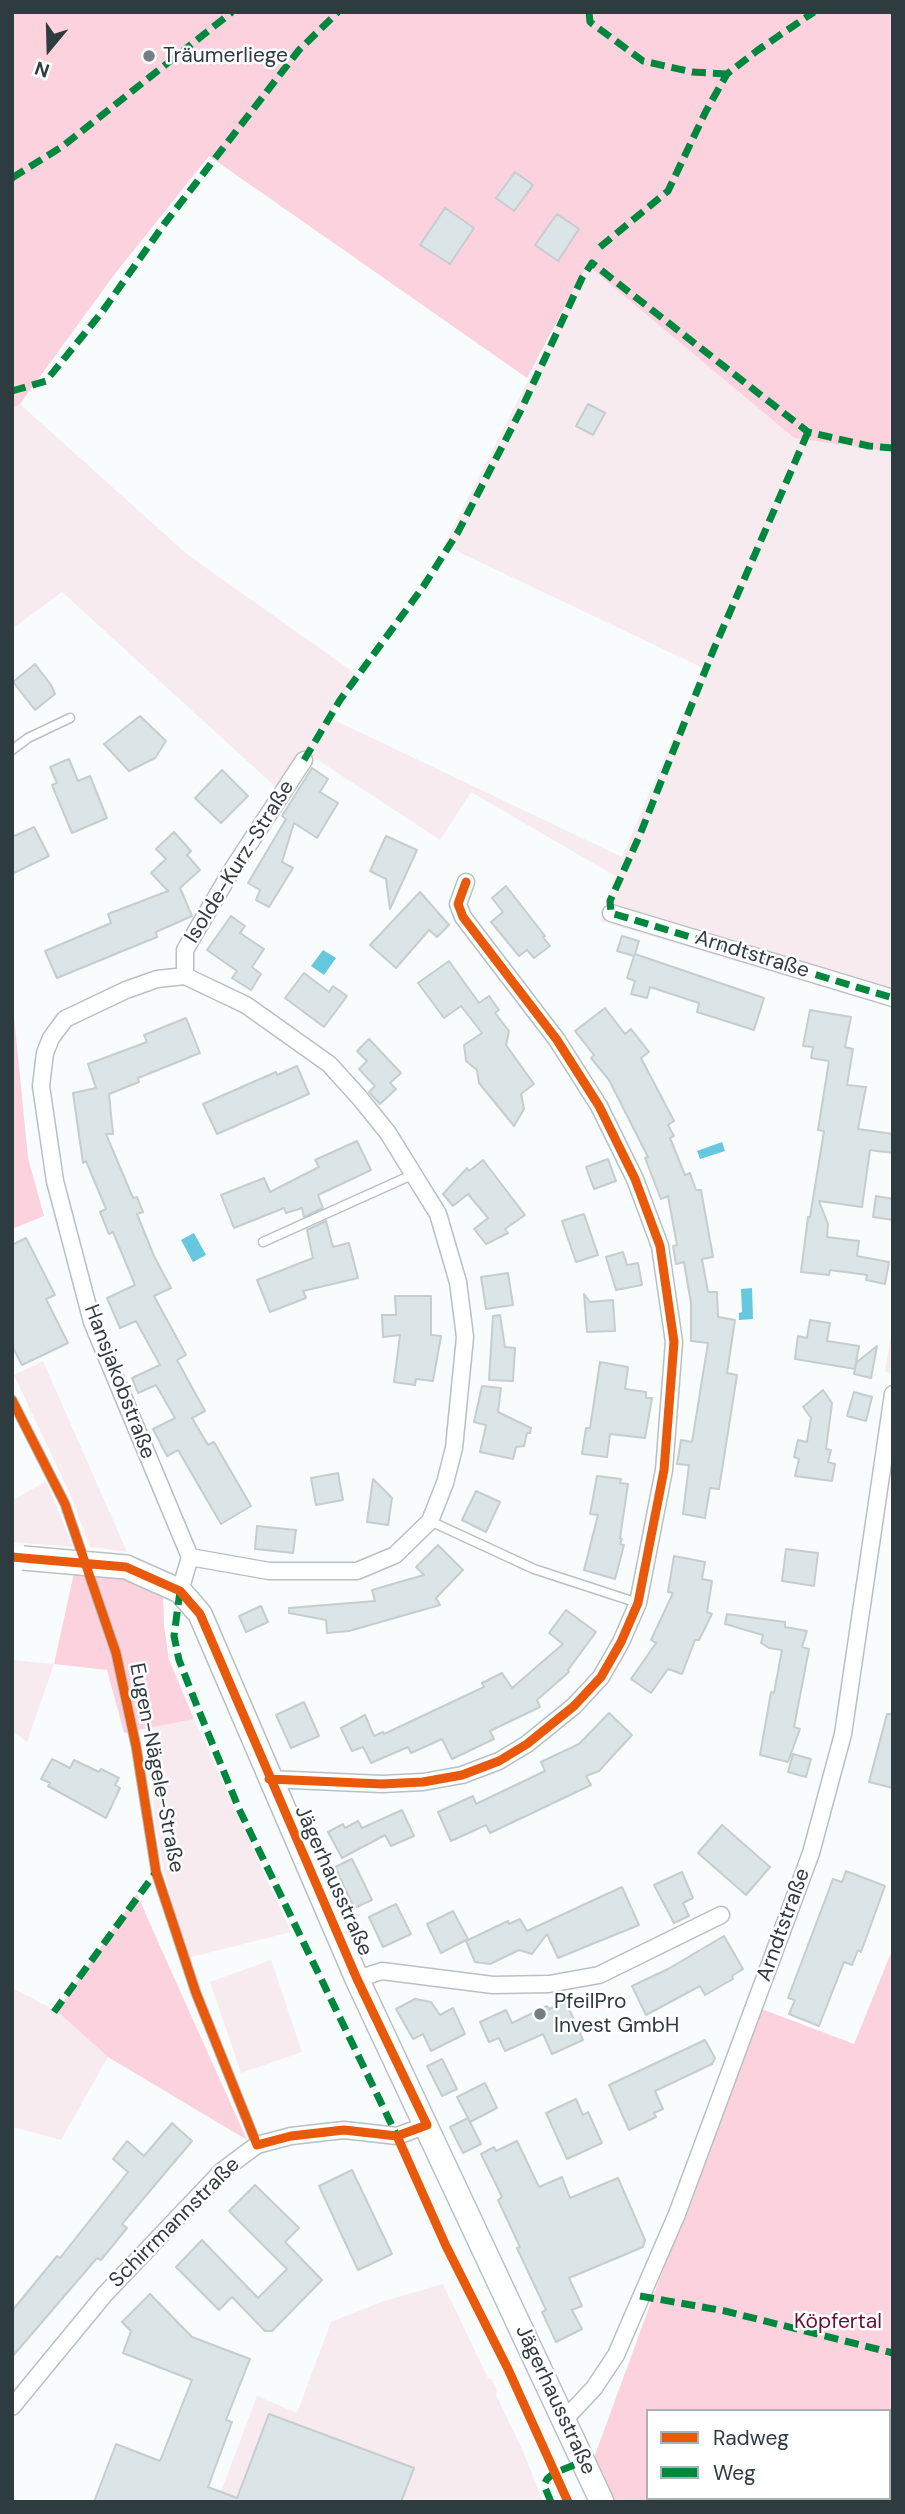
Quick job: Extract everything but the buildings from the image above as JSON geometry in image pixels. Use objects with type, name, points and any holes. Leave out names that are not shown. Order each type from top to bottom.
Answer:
[{"type":"street","name":"Isolde-Kurz-Straße","points":[[185,976],[185,950],[232,870],[304,760]]},
{"type":"street","points":[[269,1779],[382,1784],[423,1782],[462,1775],[499,1761],[527,1744],[574,1706],[601,1677],[621,1642],[638,1603],[664,1470],[674,1342],[660,1246],[635,1178],[599,1106],[557,1040],[463,916],[458,904],[466,882]]},
{"type":"street","name":"Arndtstraße","points":[[611,913],[893,998]]},
{"type":"street","name":"Hansjakobstraße","points":[[185,976],[158,979],[65,1019],[51,1038],[45,1052],[41,1086],[55,1181],[92,1322],[190,1557]]},
{"type":"street","points":[[180,1591],[190,1557],[269,1571],[357,1571],[395,1555],[430,1521],[445,1483],[454,1448],[465,1338],[458,1282],[438,1214],[388,1133],[328,1064],[246,1005],[185,976]]},
{"type":"street","name":"Arndtstraße","points":[[565,2419],[594,2388],[616,2355],[677,2214],[811,1853],[843,1734],[893,1394]]},
{"type":"street","name":"Jägerhausstraße","points":[[18,1558],[126,1567],[180,1591],[200,1614],[357,1979],[428,2125],[602,2502]]},
{"type":"street","points":[[357,1979],[382,1970],[493,1985],[550,1984],[598,1975],[722,1915]]},
{"type":"street","name":"Schirrmannstraße","points":[[12,2407],[105,2294],[222,2171],[257,2145],[291,2136],[344,2130],[397,2136],[428,2125]]},
{"type":"lane","points":[[12,750],[28,738],[70,718]]},
{"type":"lane","points":[[263,1242],[414,1174]]},
{"type":"lane","name":"Eugen-Nägele-Straße","points":[[12,1400],[65,1504],[116,1653],[136,1746],[156,1872],[196,1993],[257,2145]]},
{"type":"lane","points":[[430,1521],[534,1569],[638,1603]]},
{"type":"shaded area","points":[[587,265],[794,438],[893,452],[893,1008],[600,921],[615,876],[471,792],[440,840],[304,751],[279,790],[62,592],[12,629],[12,409],[20,404],[188,555],[356,674],[328,717],[622,857],[703,668],[444,545]]},
{"type":"shaded area","points":[[893,1324],[893,1375],[885,1371]]},
{"type":"shaded area","points":[[43,1361],[127,1552],[90,1547],[70,1494],[14,1375]]},
{"type":"shaded area","points":[[46,1481],[73,1547],[12,1542],[12,1501]]},
{"type":"shaded area","points":[[12,1660],[54,1664],[27,1742],[12,1731]]},
{"type":"shaded area","points":[[194,1719],[291,1932],[187,1958],[165,1875],[155,1819],[146,1728]]},
{"type":"shaded area","points":[[271,1960],[302,2052],[241,2073],[210,1982]]},
{"type":"shaded area","points":[[12,1988],[57,2011],[108,2057],[61,2140],[12,2127]]},
{"type":"shaded area","points":[[443,2284],[488,2378],[492,2380],[543,2502],[217,2502],[257,2396],[297,2413],[331,2322],[381,2302]]},
{"type":"green space","points":[[12,12],[893,12],[893,452],[794,438],[587,265],[527,378],[209,156],[114,275],[20,404],[12,409]]},
{"type":"green space","points":[[12,996],[28,1158],[44,1216],[12,1229]]},
{"type":"green space","points":[[74,1573],[119,1574],[163,1592],[169,1660],[194,1719],[124,1733],[107,1670],[54,1664]]},
{"type":"green space","points":[[137,1894],[247,2140],[108,2057],[57,2011]]},
{"type":"green space","name":"Köpfertal","points":[[893,1948],[893,2502],[603,2502],[588,2474],[759,2008],[854,2044]]},
{"type":"water","points":[[323,950],[336,958],[324,975],[311,966]]},
{"type":"water","points":[[722,1142],[725,1151],[700,1159],[697,1151]]},
{"type":"water","points":[[194,1233],[206,1255],[193,1262],[181,1240]]},
{"type":"water","points":[[752,1288],[753,1319],[739,1320],[739,1313],[742,1312],[741,1289]]},
{"type":"marked path","points":[[12,178],[63,146],[232,12]]},
{"type":"marked path","points":[[12,391],[46,381],[102,312],[165,223],[299,50],[338,12]]},
{"type":"marked path","points":[[589,12],[590,22],[643,61],[692,72],[727,74]]},
{"type":"marked path","points":[[600,247],[668,191],[727,74],[814,12]]},
{"type":"marked path","points":[[304,760],[340,700],[423,587],[458,532],[521,410],[582,278],[592,263],[808,432],[869,446],[893,448]]},
{"type":"marked path","points":[[808,432],[713,651],[639,837],[610,901],[611,913],[893,998]]},
{"type":"marked path","points":[[180,1591],[174,1636],[179,1660],[197,1706],[239,1809],[399,2140]]},
{"type":"marked path","points":[[54,2012],[156,1872]]},
{"type":"marked path","points":[[640,2296],[725,2311],[893,2353]]},
{"type":"marked path","points":[[891,2431],[893,2427]]},
{"type":"marked path","points":[[551,2502],[544,2485],[547,2479],[554,2473],[584,2461]]},
{"type":"cycle path","points":[[269,1779],[382,1784],[423,1782],[462,1775],[499,1761],[527,1744],[574,1706],[601,1677],[621,1642],[638,1603],[664,1470],[674,1342],[660,1246],[635,1179],[599,1106],[557,1040],[463,917],[458,904],[466,882]]},
{"type":"cycle path","points":[[12,1400],[65,1504],[116,1653],[136,1746],[156,1872],[196,1993],[257,2145],[291,2136],[344,2130],[397,2136],[427,2125],[357,1979],[200,1614],[180,1591],[126,1567],[23,1558],[12,1557]]},
{"type":"cycle path","points":[[397,2136],[446,2246],[508,2369],[568,2502]]},
{"type":"place","name":"Träumerliege","points":[[149,56]]},
{"type":"place","name":"PfeilPro Invest GmbH","points":[[540,2014]]}]
